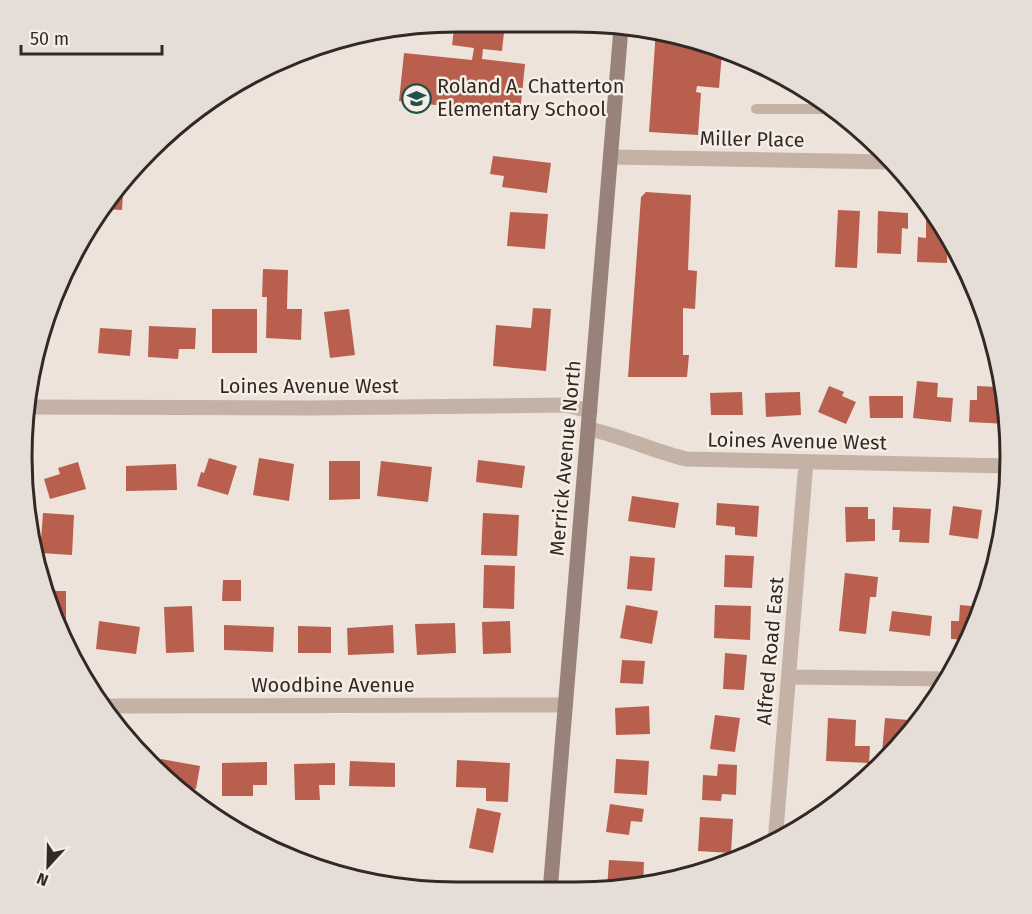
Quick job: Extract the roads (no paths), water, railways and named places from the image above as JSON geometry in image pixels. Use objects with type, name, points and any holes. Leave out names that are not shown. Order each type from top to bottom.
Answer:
[{"type":"main road","name":"Merrick Avenue North","points":[[551,882],[621,34]]},
{"type":"street","name":"Miller Place","points":[[611,157],[882,162]]},
{"type":"street","name":"Loines Avenue West","points":[[34,407],[310,408],[566,405],[591,411]]},
{"type":"street","name":"Loines Avenue West","points":[[589,429],[617,435],[665,454],[686,459],[1000,466]]},
{"type":"street","name":"Alfred Road East","points":[[776,832],[806,462]]},
{"type":"street","points":[[789,677],[938,679]]},
{"type":"street","name":"Woodbine Avenue","points":[[112,706],[565,705]]},
{"type":"lane","points":[[756,109],[820,109]]},
{"type":"place","name":"Roland A. Chatterton Elementary School","points":[[416,98]]}]
